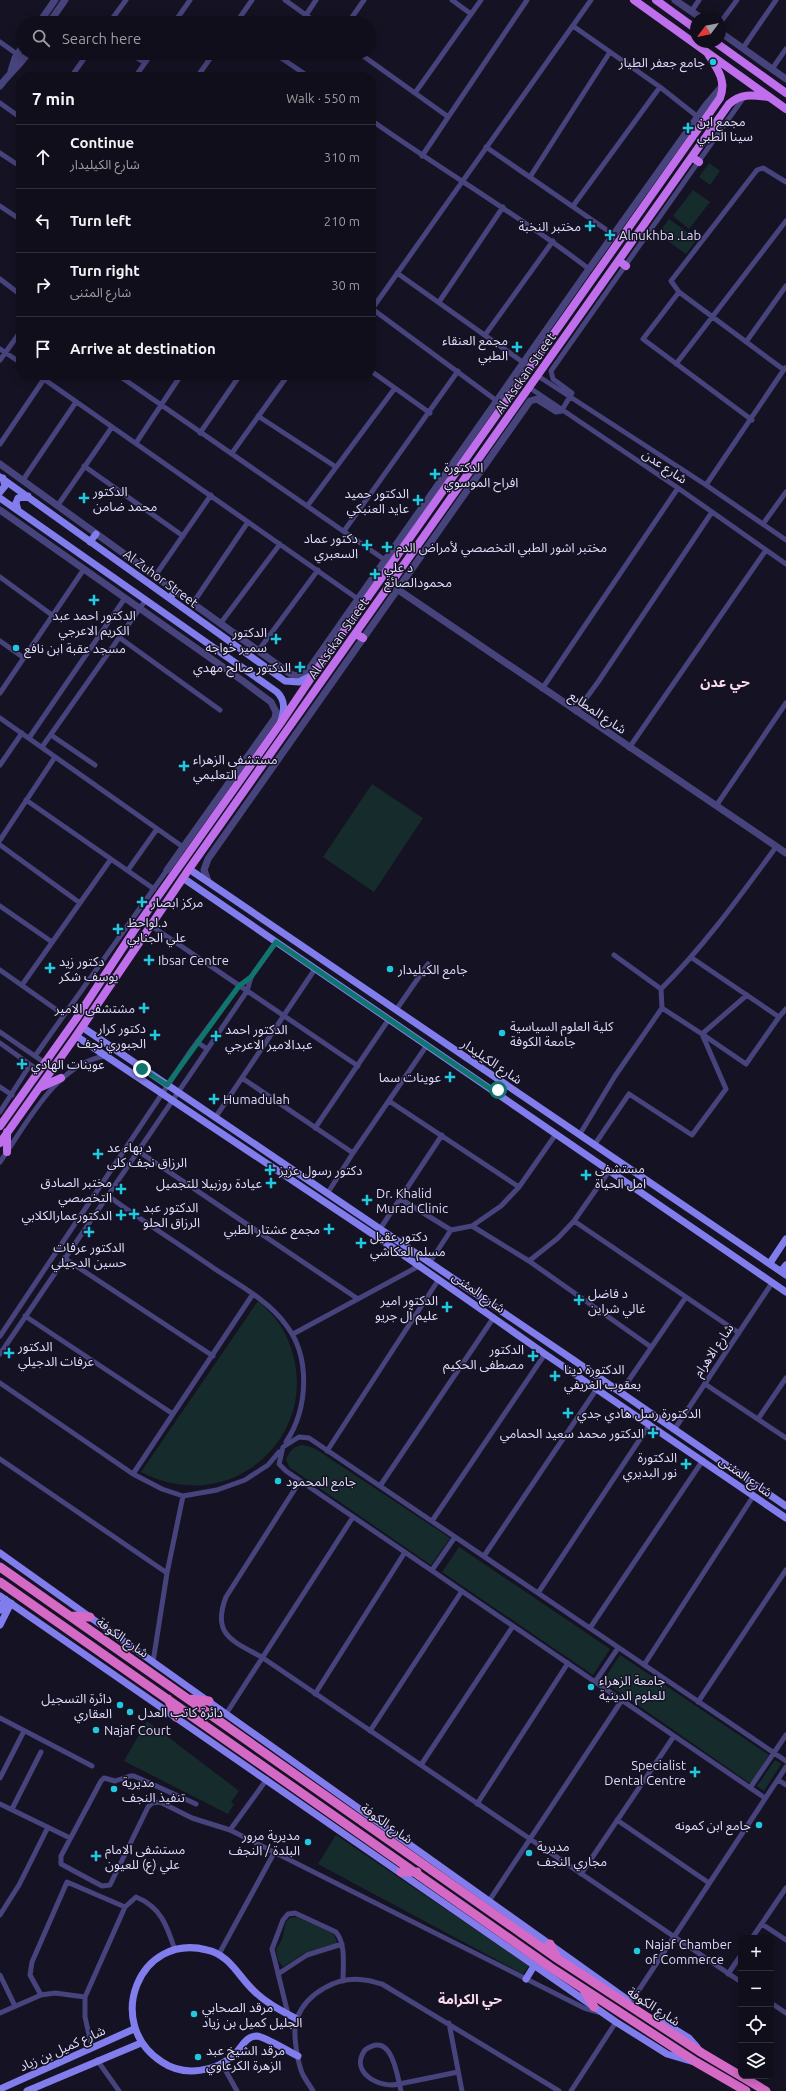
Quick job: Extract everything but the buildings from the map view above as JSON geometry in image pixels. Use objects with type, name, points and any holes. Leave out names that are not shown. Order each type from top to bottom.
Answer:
[{"type":"highway","name":"شارع الكوفة","points":[[0,1567],[188,1699],[426,1862],[558,1959],[702,2053],[766,2091]]},
{"type":"highway","name":"شارع الكوفة","points":[[0,1582],[582,1987],[696,2062],[746,2091]]},
{"type":"highway","points":[[71,1616],[90,1617]]},
{"type":"highway","points":[[167,1698],[176,1717]]},
{"type":"highway","points":[[188,1699],[209,1701]]},
{"type":"highway","points":[[401,1872],[417,1872]]},
{"type":"highway","points":[[550,1944],[558,1959]]},
{"type":"highway","points":[[582,1987],[594,2007]]},
{"type":"main road","points":[[634,0],[786,109]]},
{"type":"main road","points":[[656,0],[690,25]]},
{"type":"main road","points":[[722,48],[786,93]]},
{"type":"main road","name":"Al Asckan Street","points":[[0,1126],[76,1019],[134,923],[253,756],[280,724],[313,675],[328,647],[374,582],[395,558],[431,501],[524,367],[635,212],[693,137],[700,120],[720,98],[723,85],[720,74],[708,54]]},
{"type":"main road","points":[[745,95],[768,97]]},
{"type":"main road","name":"Al Asckan Street","points":[[0,1143],[82,1028],[189,869],[272,752],[360,636],[418,546],[469,481],[538,376],[623,263],[696,160],[703,142],[711,130],[730,104],[735,99],[745,95]]},
{"type":"main road","points":[[700,120],[705,129],[711,130]]},
{"type":"main road","points":[[693,137],[700,137],[703,142]]},
{"type":"main road","points":[[0,492],[5,486],[1,478]]},
{"type":"main road","name":"Al Zuhor Street","points":[[1,478],[285,681],[299,682],[313,675]]},
{"type":"main road","points":[[18,510],[16,503],[18,498],[28,496]]},
{"type":"main road","name":"Al Zuhor Street","points":[[0,498],[280,696],[283,711],[280,724]]},
{"type":"main road","points":[[90,542],[96,534]]},
{"type":"main road","points":[[408,539],[412,544],[418,546]]},
{"type":"main road","points":[[395,558],[401,560],[405,565]]},
{"type":"main road","points":[[170,598],[175,591]]},
{"type":"main road","points":[[213,648],[230,655],[236,647]]},
{"type":"main road","points":[[272,752],[280,757]]},
{"type":"main road","points":[[238,800],[246,806]]},
{"type":"main road","name":"شارع الكيليدار","points":[[189,869],[784,1273]]},
{"type":"main road","name":"شارع الكيليدار","points":[[183,878],[786,1292]]},
{"type":"main road","points":[[202,890],[208,881]]},
{"type":"main road","name":"شارع المثنى","points":[[82,1028],[430,1262],[786,1506]]},
{"type":"main road","name":"شارع المثنى","points":[[76,1036],[392,1247],[494,1317],[596,1390],[650,1424],[786,1518]]},
{"type":"main road","points":[[40,1088],[61,1078]]},
{"type":"main road","points":[[492,1090],[495,1091],[500,1088],[501,1085],[498,1080]]},
{"type":"main road","points":[[521,1109],[519,1108],[519,1102],[524,1101],[554,1121],[562,1122]]},
{"type":"main road","points":[[7,1132],[7,1152]]},
{"type":"main road","points":[[770,1263],[786,1239]]},
{"type":"main road","points":[[392,1247],[397,1245],[396,1240]]},
{"type":"main road","points":[[402,1255],[402,1249],[407,1247]]},
{"type":"main road","points":[[784,1273],[786,1265]]},
{"type":"main road","points":[[566,1368],[573,1366],[572,1359]]},
{"type":"main road","points":[[579,1377],[578,1370],[584,1367]]},
{"type":"main road","points":[[0,1554],[209,1701],[426,1862],[489,1901],[631,2002],[689,2038],[702,2053]]},
{"type":"main road","points":[[0,1610],[5,1599]]},
{"type":"main road","points":[[0,1625],[5,1599]]},
{"type":"main road","points":[[5,1599],[267,1779],[602,2013],[667,2054],[696,2062]]},
{"type":"main road","points":[[297,2019],[262,1998],[253,1990],[235,1967],[219,1954],[207,1949],[191,1948],[175,1950],[160,1957],[151,1964],[138,1981],[132,1997],[131,2013],[134,2030],[141,2042],[151,2054],[163,2063],[177,2069],[192,2071],[207,2069],[222,2064],[235,2054],[245,2041],[251,2037],[259,2036],[298,2056]]},
{"type":"main road","points":[[526,1979],[534,1966]]},
{"type":"main road","name":"شارع كميل بن زياد","points":[[0,2089],[134,2030]]},
{"type":"main road","name":"شارع كميل بن زياد","points":[[27,2091],[141,2042]]},
{"type":"main road","points":[[37,2073],[33,2080],[40,2085]]},
{"type":"main road","points":[[17,2082],[22,2085],[23,2091]]},
{"type":"street","points":[[44,16],[55,0]]},
{"type":"street","points":[[54,16],[65,0]]},
{"type":"street","points":[[179,16],[190,0]]},
{"type":"street","points":[[241,16],[252,0]]},
{"type":"street","points":[[285,0],[306,15],[316,0]]},
{"type":"street","points":[[353,16],[364,0]]},
{"type":"street","points":[[452,0],[471,14]]},
{"type":"street","points":[[415,93],[481,0]]},
{"type":"street","points":[[422,156],[447,116],[527,0]]},
{"type":"street","points":[[376,303],[591,0]]},
{"type":"street","points":[[675,0],[692,12],[699,0]]},
{"type":"street","points":[[726,15],[737,0]]},
{"type":"street","points":[[743,48],[776,0]]},
{"type":"street","points":[[113,16],[123,1]]},
{"type":"street","points":[[482,428],[497,401],[524,367],[589,269],[614,235],[635,212],[700,120],[660,87],[573,26]]},
{"type":"street","points":[[726,36],[786,78]]},
{"type":"street","points":[[0,42],[16,53]]},
{"type":"street","points":[[772,69],[786,49]]},
{"type":"street","points":[[530,177],[610,52]]},
{"type":"street","points":[[11,71],[16,57]]},
{"type":"street","points":[[0,86],[11,71],[22,60]]},
{"type":"street","points":[[74,72],[83,60]]},
{"type":"street","points":[[140,60],[145,63]]},
{"type":"street","points":[[139,72],[147,60]]},
{"type":"street","points":[[200,72],[208,60]]},
{"type":"street","points":[[284,60],[302,72]]},
{"type":"street","points":[[369,60],[447,116]]},
{"type":"street","points":[[574,206],[660,87]]},
{"type":"street","points":[[696,160],[745,95]]},
{"type":"street","points":[[0,103],[16,114]]},
{"type":"street","points":[[376,124],[422,156],[503,207],[553,241],[589,269]]},
{"type":"street","points":[[486,147],[574,206],[614,235]]},
{"type":"street","points":[[0,153],[16,164]]},
{"type":"street","points":[[706,485],[752,420],[785,369],[679,292],[671,281],[757,170],[764,168],[786,182]]},
{"type":"street","points":[[0,206],[16,217]]},
{"type":"street","points":[[439,302],[503,207]]},
{"type":"street","points":[[676,364],[786,221]]},
{"type":"street","points":[[485,335],[553,241]]},
{"type":"street","points":[[208,881],[204,873],[206,862],[280,757],[360,636],[397,589],[469,481],[530,401],[538,399],[556,411],[562,410],[570,397],[571,392],[553,379],[551,371],[623,263]]},
{"type":"street","points":[[397,273],[485,335],[524,367]]},
{"type":"street","points":[[0,279],[16,291]]},
{"type":"street","points":[[746,342],[786,286]]},
{"type":"street","points":[[679,292],[643,339],[752,420]]},
{"type":"street","points":[[376,312],[497,401]]},
{"type":"street","points":[[0,360],[16,338]]},
{"type":"street","points":[[0,348],[16,360]]},
{"type":"street","points":[[344,531],[430,413],[458,371]]},
{"type":"street","points":[[376,375],[430,413]]},
{"type":"street","name":"شارع عدن","points":[[538,376],[706,485],[786,540]]},
{"type":"street","points":[[0,444],[43,380]]},
{"type":"street","points":[[45,380],[358,599]]},
{"type":"street","points":[[125,380],[200,433],[308,505],[385,560]]},
{"type":"street","points":[[136,443],[178,380]]},
{"type":"street","points":[[200,433],[237,380]]},
{"type":"street","points":[[232,453],[284,380]]},
{"type":"street","points":[[308,505],[395,388]]},
{"type":"street","name":"شارع عدن","points":[[530,388],[678,488],[786,564]]},
{"type":"street","points":[[22,480],[76,402]]},
{"type":"street","points":[[258,416],[336,467]]},
{"type":"street","points":[[58,505],[112,427]]},
{"type":"street","points":[[0,464],[220,624],[292,675],[297,676],[307,671],[328,647],[358,599],[374,582],[385,560],[431,501]]},
{"type":"street","points":[[84,466],[183,536]]},
{"type":"street","points":[[542,689],[678,488]]},
{"type":"street","points":[[763,524],[786,492]]},
{"type":"street","points":[[155,576],[211,495]]},
{"type":"street","points":[[0,510],[271,702],[276,712],[275,718],[253,756],[183,848],[170,872],[154,889],[134,923],[64,1015],[35,1056]]},
{"type":"street","points":[[576,712],[598,682],[712,512]]},
{"type":"street","points":[[193,603],[248,522]]},
{"type":"street","points":[[220,624],[280,544]]},
{"type":"street","points":[[629,748],[766,550]]},
{"type":"street","points":[[0,693],[84,569]]},
{"type":"street","points":[[258,651],[318,570]]},
{"type":"street","points":[[0,577],[52,615]]},
{"type":"street","name":"شارع المطابع","points":[[397,589],[542,689],[786,853]]},
{"type":"street","points":[[29,738],[125,598]]},
{"type":"street","points":[[42,747],[145,601]]},
{"type":"street","points":[[120,638],[220,710]]},
{"type":"street","points":[[0,641],[24,658]]},
{"type":"street","points":[[716,806],[786,703]]},
{"type":"street","points":[[0,718],[183,848]]},
{"type":"street","points":[[0,765],[22,733]]},
{"type":"street","points":[[51,735],[95,765]]},
{"type":"street","points":[[0,840],[55,757]]},
{"type":"street","points":[[26,800],[154,889]]},
{"type":"street","points":[[128,870],[157,829]]},
{"type":"street","points":[[0,844],[80,903]]},
{"type":"street","points":[[580,1134],[615,1076],[662,1008],[661,989],[692,958],[732,907],[776,846]]},
{"type":"street","points":[[22,985],[111,859]]},
{"type":"street","points":[[0,906],[52,942]]},
{"type":"street","points":[[150,925],[358,1066]]},
{"type":"street","points":[[0,1336],[197,1042],[239,986],[251,977],[276,942]]},
{"type":"street","points":[[614,955],[661,989]]},
{"type":"street","points":[[692,958],[779,1017]]},
{"type":"street","points":[[396,1010],[428,964]]},
{"type":"street","points":[[215,1118],[315,969]]},
{"type":"street","points":[[0,970],[64,1015]]},
{"type":"street","points":[[0,1354],[247,991],[251,977]]},
{"type":"street","points":[[702,1034],[747,995]]},
{"type":"street","points":[[662,1008],[746,1064],[786,1009]]},
{"type":"street","points":[[315,1128],[389,1019]]},
{"type":"street","points":[[0,1032],[45,1063]]},
{"type":"street","points":[[595,1144],[629,1094],[692,1135],[726,1089],[702,1034]]},
{"type":"street","points":[[197,1042],[207,1049]]},
{"type":"street","points":[[0,1043],[39,1071]]},
{"type":"street","points":[[327,1194],[353,1153],[427,1045]]},
{"type":"street","points":[[0,1162],[53,1086],[61,1078],[90,1060],[105,1056]]},
{"type":"street","points":[[0,1112],[30,1065]]},
{"type":"street","points":[[242,1078],[353,1153]]},
{"type":"street","points":[[0,1087],[12,1095]]},
{"type":"street","points":[[388,1101],[442,1135],[519,1187]]},
{"type":"street","points":[[400,1198],[451,1230],[472,1226],[501,1206],[519,1187],[556,1134]]},
{"type":"street","points":[[380,1229],[442,1135]]},
{"type":"street","points":[[138,1150],[358,1299]]},
{"type":"street","points":[[529,1261],[558,1238],[574,1222],[608,1171]]},
{"type":"street","points":[[0,1383],[133,1474],[162,1489],[183,1496],[217,1490],[246,1480],[268,1465],[283,1447],[296,1425],[303,1400],[303,1371],[300,1353],[293,1334],[277,1314],[253,1294],[107,1195]]},
{"type":"street","points":[[574,1222],[739,1333]]},
{"type":"street","points":[[472,1226],[529,1261],[651,1347]]},
{"type":"street","points":[[430,1262],[451,1230]]},
{"type":"street","points":[[64,1258],[213,1356]]},
{"type":"street","points":[[293,1334],[419,1266]]},
{"type":"street","points":[[327,1451],[439,1279]]},
{"type":"street","name":"شارع الاهرام","points":[[674,1430],[772,1283]]},
{"type":"street","points":[[133,1474],[253,1294]]},
{"type":"street","points":[[620,1393],[686,1297]]},
{"type":"street","points":[[25,1316],[174,1414]]},
{"type":"street","points":[[380,1486],[494,1317]]},
{"type":"street","points":[[4,1331],[12,1336]]},
{"type":"street","points":[[432,1521],[545,1354]]},
{"type":"street","points":[[758,1419],[786,1378]]},
{"type":"street","points":[[705,1384],[786,1438]]},
{"type":"street","points":[[484,1556],[596,1390]]},
{"type":"street","points":[[538,1593],[650,1424]]},
{"type":"street","points":[[765,1798],[300,1481],[279,1464],[283,1447],[295,1438],[304,1436],[786,1761]]},
{"type":"street","points":[[0,1459],[167,1573]]},
{"type":"street","points":[[590,1628],[703,1460]]},
{"type":"street","points":[[300,1481],[226,1597],[220,1619],[226,1633],[231,1639],[263,1658],[738,1980]]},
{"type":"street","points":[[644,1665],[754,1495]]},
{"type":"street","points":[[153,1662],[167,1573],[183,1496]]},
{"type":"street","points":[[226,1714],[353,1517]]},
{"type":"street","points":[[432,1570],[455,1537]]},
{"type":"street","points":[[315,1694],[404,1552]]},
{"type":"street","points":[[698,1702],[786,1570]]},
{"type":"street","points":[[370,1731],[462,1591]]},
{"type":"street","points":[[421,1766],[513,1626]]},
{"type":"street","points":[[595,1682],[618,1648]]},
{"type":"street","points":[[477,1804],[568,1663]]},
{"type":"street","points":[[489,1901],[622,1700]]},
{"type":"street","points":[[0,1718],[92,1766]]},
{"type":"street","points":[[0,1778],[24,1731]]},
{"type":"street","points":[[750,1788],[786,1735]]},
{"type":"street","points":[[581,1874],[674,1736]]},
{"type":"street","points":[[12,1809],[41,1752]]},
{"type":"street","points":[[631,2002],[786,1767]]},
{"type":"street","points":[[196,1804],[134,1776],[115,1781],[104,1778],[70,1838],[60,1859],[60,1864],[105,1886],[110,1885],[148,1807],[152,1803],[160,1802],[192,1818],[230,1830],[584,2008],[602,2013]]},
{"type":"street","points":[[230,1830],[267,1779]]},
{"type":"street","points":[[778,1780],[786,1785]]},
{"type":"street","points":[[0,1804],[70,1838]]},
{"type":"street","points":[[617,1820],[709,1883]]},
{"type":"street","points":[[0,1915],[18,1885],[48,1827]]},
{"type":"street","points":[[219,1954],[274,1852]]},
{"type":"street","points":[[41,1995],[30,1975],[32,1962],[67,1882],[125,1908]]},
{"type":"street","points":[[754,1935],[786,1888]]},
{"type":"street","points":[[92,2048],[85,2018],[84,1997],[125,1908],[136,1897],[148,1902],[167,1924],[175,1950]]},
{"type":"street","points":[[288,2014],[272,1949],[283,1920],[288,1914],[295,1913],[336,1932],[342,1944],[344,1981]]},
{"type":"street","points":[[762,1924],[786,1940]]},
{"type":"street","points":[[278,1974],[307,1955],[342,1944]]},
{"type":"street","points":[[728,1974],[738,1959]]},
{"type":"street","points":[[0,1976],[15,2006]]},
{"type":"street","points":[[313,2091],[301,2071],[295,2036],[297,2019],[310,1998],[323,1988],[344,1981],[364,1980],[382,1984],[449,2023],[559,2091]]},
{"type":"street","points":[[0,2013],[41,1995],[55,1993],[84,1997]]},
{"type":"street","points":[[774,2005],[786,2013]]},
{"type":"street","points":[[571,2091],[616,2022]]},
{"type":"street","points":[[449,2023],[462,2091]]},
{"type":"street","points":[[401,2091],[399,2084],[395,2062],[390,2053],[378,2046],[373,2045],[365,2050],[361,2064],[368,2076],[382,2085],[399,2084],[458,2072]]},
{"type":"street","points":[[97,2060],[119,2091]]},
{"type":"street","points":[[222,2064],[237,2091]]},
{"type":"green space","points":[[709,163],[720,171],[710,185],[699,177]]},
{"type":"green space","points":[[693,190],[710,202],[689,229],[673,216]]},
{"type":"green space","points":[[669,219],[697,239],[686,254],[658,234]]},
{"type":"green space","points":[[372,784],[423,818],[374,892],[323,857]]},
{"type":"green space","points":[[258,1301],[282,1328],[295,1364],[296,1398],[286,1428],[267,1454],[242,1473],[211,1484],[177,1484],[141,1472]]},
{"type":"green space","points":[[303,1445],[314,1448],[450,1538],[431,1565],[289,1467],[286,1459],[292,1449]]},
{"type":"green space","points":[[459,1547],[610,1649],[593,1675],[442,1572]]},
{"type":"green space","points":[[620,1655],[769,1755],[751,1784],[603,1681]]},
{"type":"green space","points":[[147,1721],[239,1791],[231,1802],[234,1804],[228,1814],[124,1761]]},
{"type":"green space","points":[[775,1760],[781,1764],[764,1791],[757,1786]]},
{"type":"green space","points":[[336,1835],[529,1966],[523,1974],[318,1864]]},
{"type":"green space","points":[[297,1917],[334,1934],[337,1943],[304,1953],[283,1967],[278,1960],[276,1949],[282,1940],[286,1922],[290,1918]]},
{"type":"place","name":"جامع جعفر الطيار","points":[[713,62]]},
{"type":"place","name":"مجمع ابن سينا الطبي","points":[[688,128]]},
{"type":"place","name":"مختبر النخبة","points":[[590,226]]},
{"type":"place","name":"Alnukhba .Lab","points":[[610,235]]},
{"type":"place","name":"مجمع العنقاء الطبي","points":[[517,347]]},
{"type":"place","name":"الدكتورة افراح الموسوي","points":[[435,474]]},
{"type":"place","name":"الدكتور محمد ضامن","points":[[84,498]]},
{"type":"place","name":"الدكتور حميد عايد العنبكي","points":[[418,500]]},
{"type":"place","name":"دكتور عماد السعبري","points":[[367,545]]},
{"type":"place","name":"مختبر اشور الطبي التخصصي لأمراض الدم","points":[[387,547]]},
{"type":"place","name":"د علي محمودالصائغ","points":[[375,574]]},
{"type":"place","name":"الدكتور احمد عبد الكريم الاعرجي","points":[[94,600]]},
{"type":"place","name":"الدكتور سمير خواجه","points":[[276,639]]},
{"type":"place","name":"مسجد عقبة ابن نافع","points":[[16,648]]},
{"type":"place","name":"الدكتور صالح مهدي","points":[[300,667]]},
{"type":"place","name":"مستشفى الزهراء التعليمي","points":[[184,766]]},
{"type":"place","name":"مركز ابصار","points":[[142,902]]},
{"type":"place","name":"د.لواحظ علي الجنابي","points":[[118,929]]},
{"type":"place","name":"Ibsar Centre","points":[[149,960]]},
{"type":"place","name":"دكتور زيد يوسف شكر","points":[[50,968]]},
{"type":"place","name":"جامع الكيليدار","points":[[390,969]]},
{"type":"place","name":"مشتشفى الامير","points":[[144,1008]]},
{"type":"place","name":"كلية العلوم السياسية جامعة الكوفة","points":[[502,1033]]},
{"type":"place","name":"دكتور كرار الجبوري نجف","points":[[155,1035]]},
{"type":"place","name":"الدكتور احمد عبدالامير الاعرجي","points":[[216,1036]]},
{"type":"place","name":"عوينات الهادي","points":[[22,1064]]},
{"type":"place","name":"عوينات سما","points":[[450,1077]]},
{"type":"place","name":"Humadulah","points":[[214,1099]]},
{"type":"place","name":"د بهاء عد الرزاق نجف كلى","points":[[98,1154]]},
{"type":"place","name":"دكتور رسول عزيز","points":[[270,1170]]},
{"type":"place","name":"مستشفى امل الحياة","points":[[586,1175]]},
{"type":"place","name":"عيادة روزبيلا للتجميل","points":[[271,1183]]},
{"type":"place","name":"مختبر الصادق التخصصي","points":[[121,1189]]},
{"type":"place","name":"Dr. Khalid Murad Clinic","points":[[367,1200]]},
{"type":"place","name":"الدكتور عبد الرزاق الحلو","points":[[134,1214]]},
{"type":"place","name":"الدكتورعمارالكلابي","points":[[121,1215]]},
{"type":"place","name":"مجمع عشتار الطبي","points":[[329,1229]]},
{"type":"place","name":"الدكتور عرفات حسين الدجيلي","points":[[89,1232]]},
{"type":"place","name":"دكتور عقيل مسلم العكاشي","points":[[361,1243]]},
{"type":"place","name":"د فاضل غالي شراين","points":[[579,1300]]},
{"type":"place","name":"الدكتور امير عليم آل جريو","points":[[447,1307]]},
{"type":"place","name":"الدكتور عرفات الدجيلي","points":[[9,1353]]},
{"type":"place","name":"الدكتور مصطفى الحكيم","points":[[533,1356]]},
{"type":"place","name":"الدكتورة دينا يعقوب الغريفي","points":[[555,1376]]},
{"type":"place","name":"الدكتورة رسل هادي جدي","points":[[568,1413]]},
{"type":"place","name":"الدكتور محمد سعيد الحمامي","points":[[653,1433]]},
{"type":"place","name":"الدكتورة نور البديري","points":[[686,1464]]},
{"type":"place","name":"جامع المحمود","points":[[278,1481]]},
{"type":"place","name":"جامعة الزهراء للعلوم الدينية","points":[[591,1687]]},
{"type":"place","name":"دائرة التسجيل العقاري","points":[[120,1705]]},
{"type":"place","name":"دائرة كاتب العدل","points":[[130,1712]]},
{"type":"place","name":"Najaf Court","points":[[96,1730]]},
{"type":"place","name":"Specialist Dental Centre","points":[[695,1772]]},
{"type":"place","name":"مديرية تنفيذ النجف","points":[[114,1789]]},
{"type":"place","name":"جامع ابن كمونه","points":[[759,1825]]},
{"type":"place","name":"مديرية مرور البلدة / النجف","points":[[308,1842]]},
{"type":"place","name":"مديرية مجاري النجف","points":[[529,1853]]},
{"type":"place","name":"مستشفى الامام علي (ع) للعيون","points":[[96,1856]]},
{"type":"place","name":"Najaf Chamber of Commerce","points":[[637,1951]]},
{"type":"place","name":"مرقد الصحابي الجليل كميل بن زياد","points":[[194,2014]]},
{"type":"place","name":"مرقد الشيخ عبد الزهرة الكرعاوي","points":[[198,2057]]},
{"type":"district","name":"حي عدن","points":[[725,682]]},
{"type":"district","name":"حي الكرامة","points":[[470,1999]]},
{"type":"route","points":[[142,1069],[167,1085],[239,986],[251,977],[276,942],[492,1090],[498,1090]]}]
